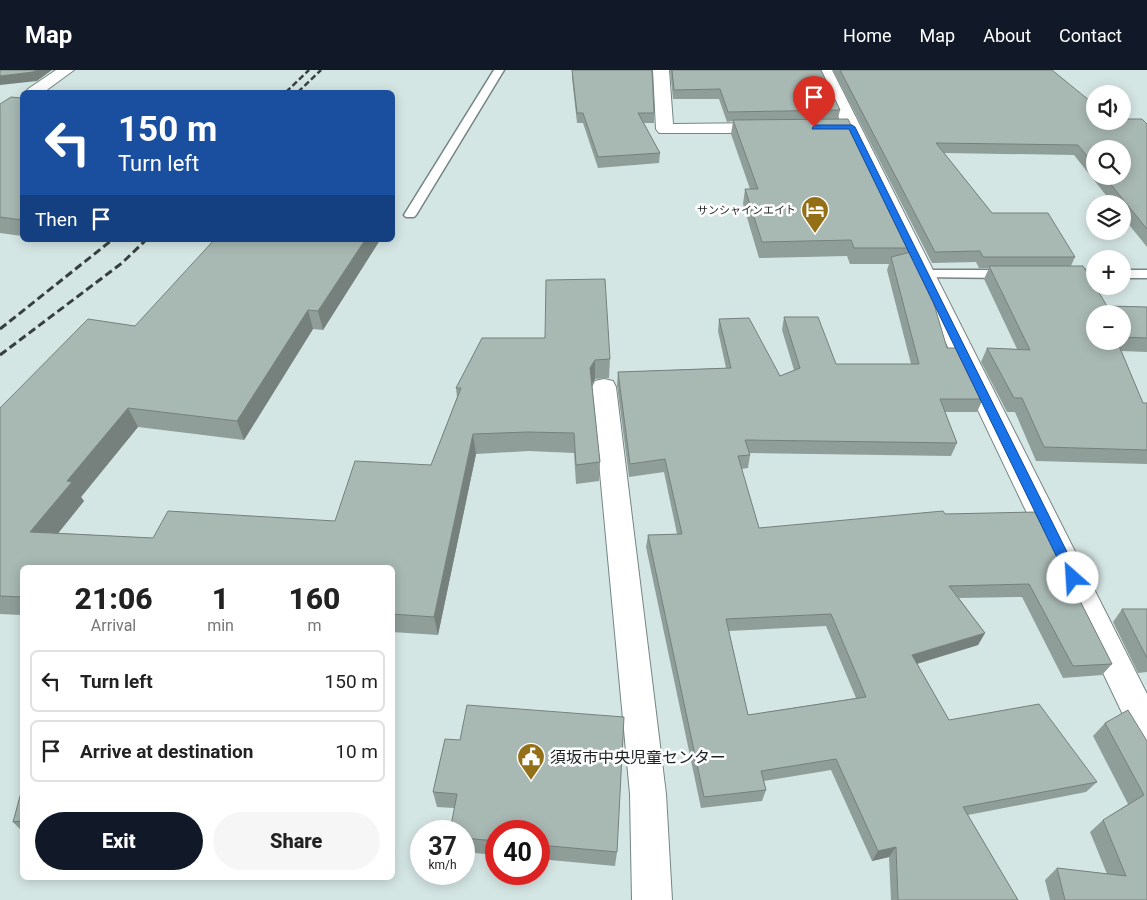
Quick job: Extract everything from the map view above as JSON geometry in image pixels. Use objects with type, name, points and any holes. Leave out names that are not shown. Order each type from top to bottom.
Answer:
[{"type":"street","points":[[37,90],[66,70]]},
{"type":"street","points":[[661,70],[665,129],[783,128]]},
{"type":"street","points":[[824,70],[842,127],[924,274],[1146,723]]},
{"type":"street","points":[[604,387],[648,794],[652,900]]},
{"type":"lane","points":[[410,215],[499,70]]},
{"type":"lane","points":[[924,274],[1019,274]]},
{"type":"lane","points":[[1057,274],[1086,274]]},
{"type":"lane","points":[[1131,274],[1147,274]]},
{"type":"building","points":[[0,70],[37,70],[0,76]]},
{"type":"building","points":[[572,70],[652,70],[654,113],[638,113],[660,153],[598,157],[583,113],[577,113]]},
{"type":"building","points":[[672,70],[821,70],[840,110],[728,112],[720,89],[674,90]]},
{"type":"building","points":[[840,70],[1052,70],[1086,98],[1086,130],[1131,130],[1131,119],[1142,119],[1147,124],[1147,229],[1131,209],[1131,195],[1119,195],[1111,185],[1131,185],[1131,140],[1086,140],[1086,155],[1078,145],[936,143],[992,213],[1048,213],[1075,257],[983,257],[980,251],[935,252]]},
{"type":"building","points":[[11,97],[20,98],[20,220],[0,217],[0,104]]},
{"type":"building","points":[[848,119],[911,248],[854,248],[851,240],[762,242],[745,189],[758,189],[733,120]]},
{"type":"building","points":[[212,242],[364,242],[318,311],[308,310],[237,421],[128,408],[67,481],[72,482],[30,532],[153,538],[168,511],[335,521],[355,461],[431,465],[461,388],[456,388],[482,338],[545,338],[546,280],[605,279],[610,359],[595,360],[590,368],[600,462],[576,465],[574,433],[473,434],[434,617],[395,614],[395,565],[20,565],[20,597],[0,596],[0,408],[88,319],[135,326]]},
{"type":"building","points":[[911,252],[931,294],[947,348],[958,348],[983,399],[940,399],[957,443],[745,440],[750,455],[738,456],[759,528],[943,511],[945,514],[1035,512],[1112,664],[1073,666],[1029,584],[949,586],[985,633],[912,655],[949,720],[1039,704],[1097,782],[963,807],[1018,900],[898,900],[896,847],[878,851],[836,759],[761,771],[766,790],[704,797],[648,535],[682,534],[665,459],[630,464],[618,372],[731,368],[719,319],[749,318],[780,376],[800,368],[784,317],[818,317],[836,364],[919,364],[891,257]],"holes":[[[831,614],[866,697],[748,715],[726,619]]]},
{"type":"building","points":[[989,266],[1083,266],[1086,271],[1086,295],[1100,295],[1106,305],[1086,305],[1086,350],[1121,350],[1143,403],[1147,403],[1147,450],[1044,447],[1022,398],[1014,398],[987,348],[1030,350]]},
{"type":"building","points":[[1131,307],[1147,307],[1147,338],[1131,337]]},
{"type":"building","points":[[1122,609],[1147,609],[1147,658]]},
{"type":"building","name":"須坂市中央児童センター","points":[[467,705],[624,717],[617,852],[550,846],[550,820],[485,820],[485,840],[475,839],[475,820],[452,820],[457,794],[433,792],[445,739],[460,740]]},
{"type":"building","points":[[1128,710],[1147,741],[1147,900],[1065,900],[1057,868],[1126,876],[1103,820],[1144,795],[1105,723]]},
{"type":"building","points":[[20,796],[20,821],[13,822]]},
{"type":"railway","points":[[288,90],[309,70]]},
{"type":"railway","points":[[300,90],[321,70]]},
{"type":"railway","points":[[0,329],[109,242]]},
{"type":"railway","points":[[0,355],[122,263],[144,242]]},
{"type":"place","name":"サンシャインエイト","points":[[815,234]]},
{"type":"place","name":"須坂市中央児童センター","points":[[531,781]]},
{"type":"route","points":[[814,127],[852,127],[1073,578]]}]
